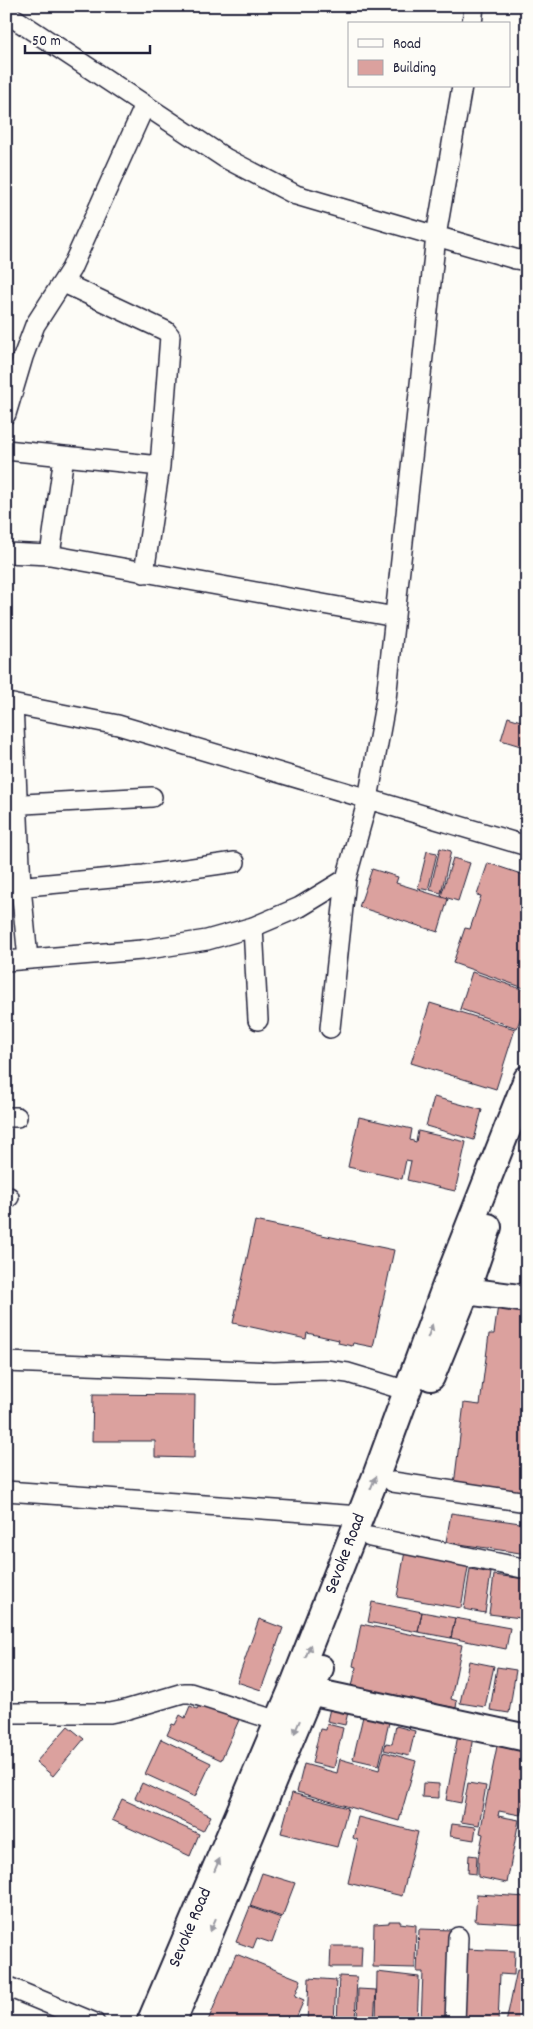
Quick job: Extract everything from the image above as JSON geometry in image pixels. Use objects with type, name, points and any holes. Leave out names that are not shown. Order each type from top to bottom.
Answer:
[{"type":"main road","name":"Sevoke Road","points":[[365,1526],[393,1482],[527,1079]]},
{"type":"main road","name":"Sevoke Road","points":[[470,1249],[527,1126]]},
{"type":"main road","name":"Sevoke Road","points":[[172,2023],[365,1526],[408,1391],[456,1288]]},
{"type":"main road","points":[[456,1288],[527,1299]]},
{"type":"main road","name":"Sevoke Road","points":[[150,2023],[278,1722],[302,1689]]},
{"type":"main road","points":[[302,1689],[527,1738]]},
{"type":"street","points":[[472,22],[474,6]]},
{"type":"street","points":[[6,13],[225,158],[296,196],[527,261]]},
{"type":"street","points":[[330,1028],[346,880],[368,799],[386,699],[436,236],[462,88]]},
{"type":"street","points":[[6,414],[23,356],[35,325],[64,283],[145,105]]},
{"type":"street","points":[[64,283],[169,333],[160,466],[144,574]]},
{"type":"street","points":[[6,450],[160,466]]},
{"type":"street","points":[[50,556],[64,456]]},
{"type":"street","points":[[6,553],[50,556],[395,617]]},
{"type":"street","points":[[28,959],[13,887],[10,703],[118,725],[527,846]]},
{"type":"street","points":[[11,804],[152,797]]},
{"type":"street","points":[[13,887],[144,874],[235,862]]},
{"type":"street","points":[[6,961],[142,950],[207,940],[253,927],[300,907],[346,880]]},
{"type":"street","points":[[253,927],[258,1020]]},
{"type":"street","points":[[6,1362],[274,1372],[325,1370],[348,1373],[408,1391]]},
{"type":"street","points":[[393,1482],[527,1502]]},
{"type":"street","points":[[6,1491],[365,1526],[527,1569]]},
{"type":"street","points":[[6,1713],[110,1713],[182,1693],[190,1693],[278,1722]]},
{"type":"street","points":[[454,2023],[458,1937]]},
{"type":"street","points":[[6,1986],[95,2023]]},
{"type":"building","points":[[508,717],[527,723],[527,748],[501,740]]},
{"type":"building","points":[[440,848],[451,851],[441,893],[430,890]]},
{"type":"building","points":[[427,851],[437,853],[428,890],[418,888]]},
{"type":"building","points":[[453,858],[470,863],[458,901],[441,896]]},
{"type":"building","points":[[488,863],[527,876],[527,989],[453,963],[465,928],[470,929],[481,896],[477,895]]},
{"type":"building","points":[[372,869],[398,877],[396,883],[448,899],[438,932],[359,907]]},
{"type":"building","points":[[472,972],[527,991],[527,999],[517,1028],[460,1009]]},
{"type":"building","points":[[430,1003],[515,1029],[496,1089],[411,1063]]},
{"type":"building","points":[[434,1097],[482,1110],[474,1140],[426,1126]]},
{"type":"building","points":[[359,1117],[412,1129],[410,1140],[416,1142],[418,1131],[466,1142],[455,1191],[407,1180],[411,1161],[406,1160],[402,1179],[348,1167]]},
{"type":"building","points":[[255,1221],[394,1250],[373,1347],[353,1343],[352,1346],[338,1343],[339,1340],[307,1333],[306,1339],[233,1323]]},
{"type":"building","points":[[498,1305],[527,1309],[527,1495],[454,1485],[464,1403],[480,1405],[489,1334],[494,1334]]},
{"type":"building","points":[[93,1394],[195,1395],[194,1458],[155,1457],[155,1441],[92,1441]]},
{"type":"building","points":[[451,1513],[527,1524],[527,1554],[446,1542]]},
{"type":"building","points":[[405,1551],[469,1562],[461,1608],[397,1597]]},
{"type":"building","points":[[470,1569],[491,1573],[485,1613],[464,1609]]},
{"type":"building","points":[[494,1575],[526,1579],[521,1618],[489,1614]]},
{"type":"building","points":[[372,1602],[422,1612],[418,1632],[368,1622]]},
{"type":"building","points":[[422,1612],[455,1618],[451,1638],[418,1632]]},
{"type":"building","points":[[455,1618],[510,1628],[506,1649],[451,1638]]},
{"type":"building","points":[[259,1619],[283,1628],[261,1690],[237,1682]]},
{"type":"building","points":[[361,1624],[462,1645],[451,1699],[457,1701],[456,1708],[352,1687],[356,1667],[353,1666]]},
{"type":"building","points":[[469,1661],[494,1666],[485,1707],[460,1703]]},
{"type":"building","points":[[497,1667],[516,1670],[509,1713],[490,1710]]},
{"type":"building","points":[[200,1704],[239,1720],[221,1760],[167,1735],[172,1724],[175,1725],[180,1715],[185,1718],[190,1706],[197,1709]]},
{"type":"building","points":[[331,1704],[349,1708],[345,1725],[327,1721]]},
{"type":"building","points":[[364,1712],[390,1718],[379,1765],[353,1759]]},
{"type":"building","points":[[327,1724],[343,1728],[334,1768],[312,1763],[320,1729],[326,1730]]},
{"type":"building","points":[[68,1726],[84,1739],[53,1776],[36,1762]]},
{"type":"building","points":[[396,1726],[415,1731],[409,1756],[384,1750],[386,1743],[392,1744]]},
{"type":"building","points":[[458,1735],[473,1737],[461,1803],[446,1800]]},
{"type":"building","points":[[161,1739],[211,1763],[195,1797],[145,1774]]},
{"type":"building","points":[[497,1746],[527,1752],[527,1783],[520,1815],[499,1811],[498,1816],[519,1820],[507,1883],[478,1877],[478,1859],[483,1834],[480,1833]]},
{"type":"building","points":[[384,1752],[416,1761],[399,1821],[297,1792],[304,1764],[337,1773],[340,1759],[379,1770]]},
{"type":"building","points":[[142,1783],[211,1816],[203,1831],[135,1798]]},
{"type":"building","points":[[423,1783],[439,1784],[439,1798],[422,1797]]},
{"type":"building","points":[[468,1783],[486,1786],[479,1825],[461,1822]]},
{"type":"building","points":[[292,1793],[348,1808],[337,1847],[281,1833]]},
{"type":"building","points":[[122,1799],[199,1834],[190,1856],[112,1820]]},
{"type":"building","points":[[358,1817],[418,1832],[402,1896],[348,1883],[358,1840],[353,1838]]},
{"type":"building","points":[[452,1824],[476,1827],[474,1840],[450,1836]]},
{"type":"building","points":[[469,1855],[477,1856],[476,1874],[468,1873]]},
{"type":"building","points":[[262,1873],[295,1883],[282,1917],[250,1906]]},
{"type":"building","points":[[477,1894],[527,1897],[527,1924],[475,1921]]},
{"type":"building","points":[[250,1907],[281,1918],[272,1943],[257,1938],[253,1948],[236,1942]]},
{"type":"building","points":[[389,1921],[400,1921],[400,1923],[416,1925],[415,1968],[373,1967],[374,1924],[389,1923]]},
{"type":"building","points":[[419,1929],[453,1930],[450,2023],[421,2023],[423,1972],[417,1972]]},
{"type":"building","points":[[523,1935],[527,1935],[527,1965],[522,1965]]},
{"type":"building","points":[[331,1946],[362,1946],[361,1967],[330,1967]]},
{"type":"building","points":[[464,1949],[515,1951],[514,1975],[500,1974],[498,2023],[461,2023]]},
{"type":"building","points":[[236,1954],[301,1980],[295,1996],[304,2000],[294,2023],[207,2023]]},
{"type":"building","points":[[517,1970],[527,1972],[527,2023],[506,2023]]},
{"type":"building","points":[[377,1972],[419,1977],[417,2023],[376,2023]]},
{"type":"building","points":[[339,1976],[357,1977],[355,2023],[337,2023]]},
{"type":"building","points":[[309,1978],[336,1980],[334,2023],[307,2023]]},
{"type":"building","points":[[358,1989],[376,1990],[374,2023],[357,2023]]}]
